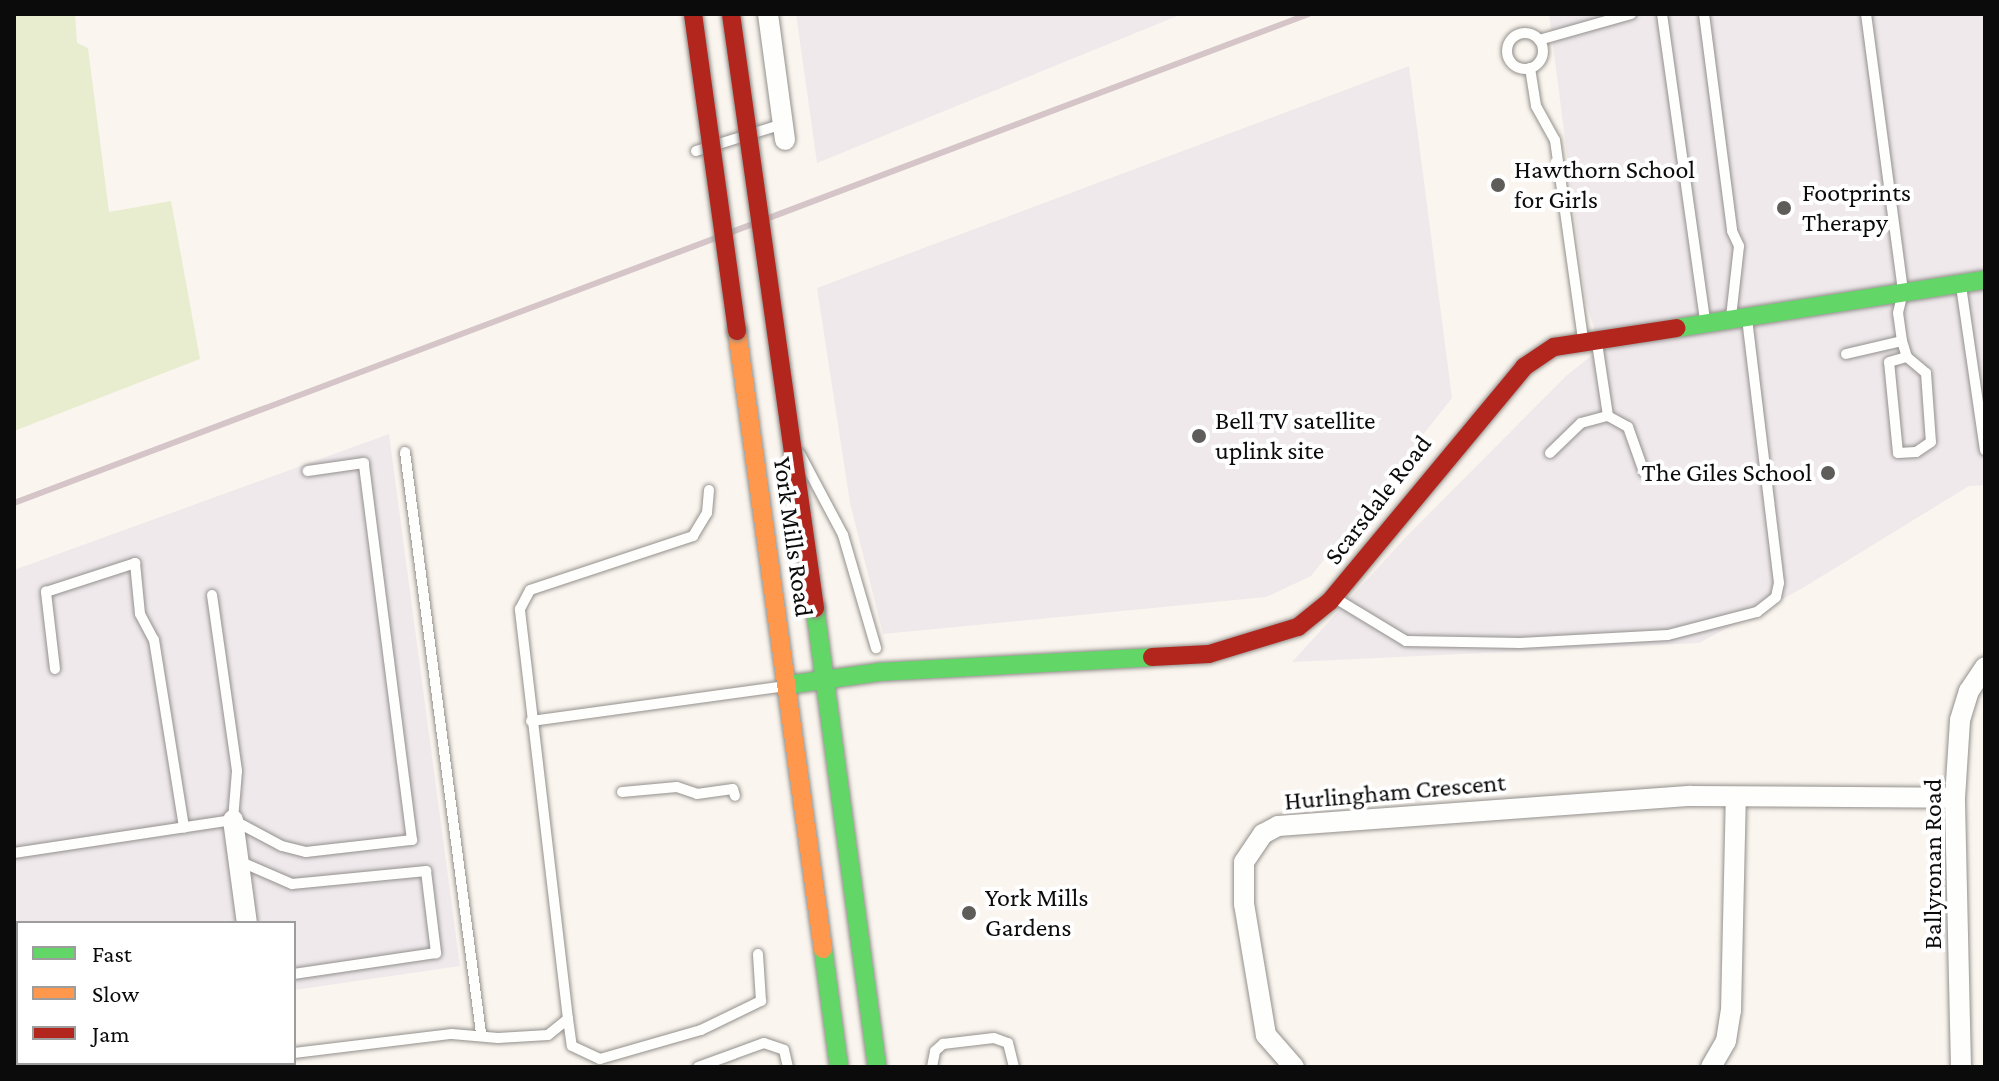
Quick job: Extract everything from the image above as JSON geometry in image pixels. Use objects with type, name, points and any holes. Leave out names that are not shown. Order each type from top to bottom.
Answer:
[{"type":"main road","name":"York Mills Road","points":[[693,14],[839,1067]]},
{"type":"main road","name":"York Mills Road","points":[[731,14],[877,1067]]},
{"type":"main road","name":"Scarsdale Road","points":[[787,685],[825,678],[1217,653],[1293,629],[1334,597],[1516,375],[1554,347],[1589,338],[1985,280]]},
{"type":"street","points":[[768,14],[784,132]]},
{"type":"street","name":"Ballyronan Road","points":[[1961,1067],[1955,798],[1960,720],[1969,691],[1985,667]]},
{"type":"street","name":"Hurlingham Crescent","points":[[1294,1067],[1266,1035],[1244,904],[1244,862],[1263,834],[1299,821],[1691,796],[1955,798]]},
{"type":"street","points":[[1711,1067],[1726,1041],[1731,1011],[1736,798]]},
{"type":"street","points":[[233,820],[247,921]]},
{"type":"lane","points":[[1530,68],[1513,64],[1509,45],[1522,34],[1539,40],[1631,14]]},
{"type":"lane","points":[[1662,14],[1705,321]]},
{"type":"lane","points":[[1334,597],[1406,641],[1520,643],[1668,635],[1757,612],[1776,597],[1779,583],[1739,316],[1739,246],[1732,231],[1704,14]]},
{"type":"lane","points":[[1866,14],[1903,291],[1898,313],[1902,341],[1907,357],[1926,373],[1931,442],[1916,452],[1898,453],[1889,362],[1907,357]]},
{"type":"lane","points":[[1530,68],[1541,58],[1539,40]]},
{"type":"lane","points":[[1530,68],[1536,106],[1555,140],[1589,338],[1608,416]]},
{"type":"lane","points":[[696,151],[784,132]]},
{"type":"lane","points":[[1961,283],[1985,450]]},
{"type":"lane","points":[[762,286],[786,438],[808,463],[843,535],[876,648]]},
{"type":"lane","points":[[1846,354],[1902,341]]},
{"type":"lane","points":[[1550,453],[1581,423],[1608,416],[1628,427],[1644,472]]},
{"type":"lane","points":[[405,452],[481,1033]]},
{"type":"lane","points":[[14,853],[233,820],[282,846],[306,852],[412,840],[364,463],[308,471]]},
{"type":"lane","points":[[709,490],[707,513],[693,536],[530,590],[520,609],[572,1046],[600,1059],[701,1030],[761,1001],[758,954]]},
{"type":"lane","points":[[55,669],[46,592],[135,563],[140,614],[154,640],[184,828]]},
{"type":"lane","points":[[212,595],[237,771],[233,820]]},
{"type":"lane","points":[[531,721],[787,685]]},
{"type":"lane","points":[[622,792],[677,787],[697,794],[733,789],[735,796]]},
{"type":"lane","points":[[239,861],[292,884],[426,871],[436,953],[296,974]]},
{"type":"lane","points":[[296,1053],[481,1033],[498,1038],[548,1035],[568,1019]]},
{"type":"lane","points":[[932,1067],[943,1044],[994,1038],[1008,1043],[1014,1067]]},
{"type":"lane","points":[[698,1067],[764,1043],[784,1050],[788,1067]]},
{"type":"lane","points":[[64,1065],[120,1067]]},
{"type":"shaded area","points":[[796,14],[1182,14],[817,163]]},
{"type":"shaded area","points":[[1549,14],[1985,14],[1985,485],[1969,486],[1801,589],[1699,643],[1292,662],[1406,537],[1566,376],[1601,348],[1586,303]]},
{"type":"shaded area","points":[[1409,66],[1452,398],[1311,576],[1266,597],[883,634],[850,503],[817,288]]},
{"type":"shaded area","points":[[389,434],[460,966],[296,990],[296,921],[16,921],[14,1048],[14,570]]},
{"type":"green space","points":[[14,14],[75,14],[77,43],[88,48],[109,212],[171,201],[200,359],[14,431]]},
{"type":"railway","points":[[14,503],[1309,14]]},
{"type":"traffic: fast","points":[[1677,328],[1985,280]]},
{"type":"traffic: fast","points":[[815,608],[877,1067]]},
{"type":"traffic: fast","points":[[787,685],[879,672],[1152,657]]},
{"type":"traffic: fast","points":[[823,949],[839,1067]]},
{"type":"traffic: slow","points":[[737,331],[823,949]]},
{"type":"traffic: jam","points":[[693,14],[737,331]]},
{"type":"traffic: jam","points":[[731,14],[815,608]]},
{"type":"traffic: jam","points":[[1152,657],[1209,654],[1298,627],[1330,601],[1524,367],[1554,347],[1677,328]]},
{"type":"place","name":"Hawthorn School for Girls","points":[[1498,185]]},
{"type":"place","name":"Footprints Therapy","points":[[1784,208]]},
{"type":"place","name":"Bell TV satellite uplink site","points":[[1199,436]]},
{"type":"place","name":"The Giles School","points":[[1828,473]]},
{"type":"place","name":"York Mills Gardens","points":[[969,913]]}]
